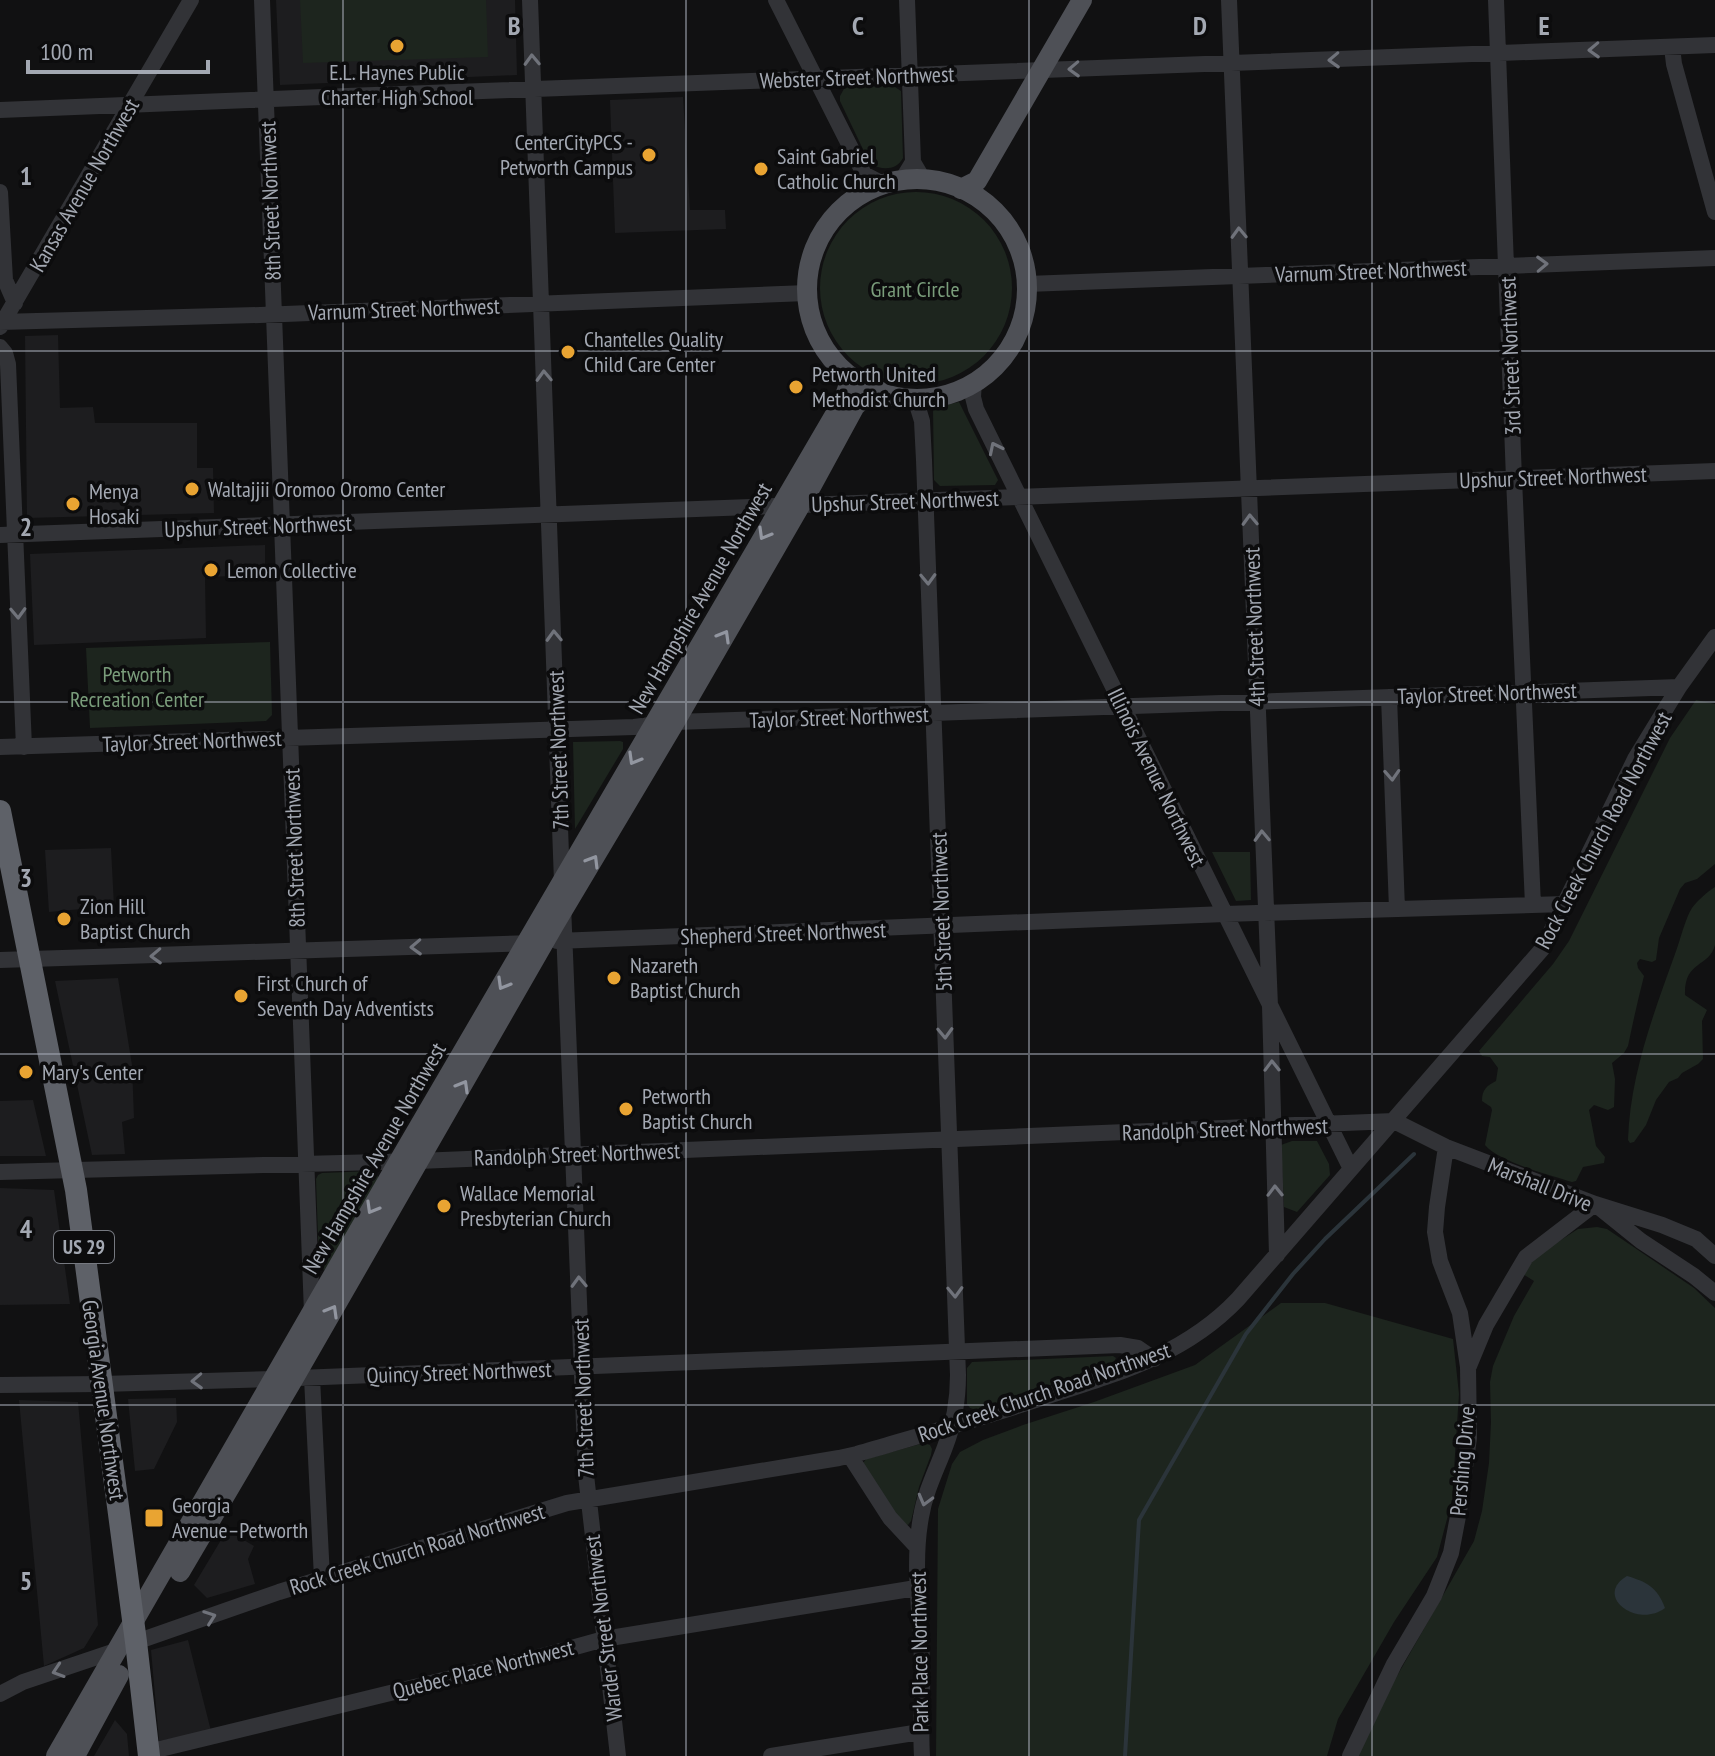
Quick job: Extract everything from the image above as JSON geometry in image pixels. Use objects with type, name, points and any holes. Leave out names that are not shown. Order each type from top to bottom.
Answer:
[{"type":"highway","name":"Georgia Avenue Northwest","points":[[0,811],[73,1171],[102,1384],[129,1639],[148,1754]]},
{"type":"main road","points":[[973,190],[1082,0]]},
{"type":"main road","points":[[918,170],[943,182],[973,190],[1003,221],[1015,240],[1023,262],[1027,284],[1024,313],[1014,340],[997,364],[974,382],[949,394],[915,398],[879,391],[849,375],[829,355],[810,315],[807,293],[809,269],[820,237],[835,216],[857,197],[918,170]]},
{"type":"main road","name":"New Hampshire Avenue Northwest","points":[[791,505],[844,399],[849,375]]},
{"type":"main road","name":"New Hampshire Avenue Northwest","points":[[293,1378],[312,1313],[546,942],[665,723],[791,505],[855,406],[879,391]]},
{"type":"main road","name":"New Hampshire Avenue Northwest","points":[[546,942],[562,881],[665,723]]},
{"type":"main road","name":"New Hampshire Avenue Northwest","points":[[56,1756],[129,1639],[161,1605],[293,1378],[408,1161]]},
{"type":"main road","name":"New Hampshire Avenue Northwest","points":[[75,1756],[129,1639]]},
{"type":"street","name":"Kansas Avenue Northwest","points":[[1,324],[191,0]]},
{"type":"street","name":"8th Street Northwest","points":[[262,0],[312,1313]]},
{"type":"street","name":"7th Street Northwest","points":[[530,0],[563,912]]},
{"type":"street","points":[[776,0],[864,174],[857,197]]},
{"type":"street","points":[[907,0],[918,170]]},
{"type":"street","name":"4th Street Northwest","points":[[1229,0],[1270,1006],[1277,1255]]},
{"type":"street","name":"3rd Street Northwest","points":[[1496,0],[1533,905]]},
{"type":"street","name":"Webster Street Northwest","points":[[0,110],[1715,45]]},
{"type":"street","points":[[1672,47],[1715,212]]},
{"type":"street","points":[[864,174],[893,182]]},
{"type":"street","points":[[0,192],[5,280],[15,303]]},
{"type":"street","name":"Varnum Street Northwest","points":[[1027,284],[1715,258]]},
{"type":"street","name":"Varnum Street Northwest","points":[[1,324],[807,293]]},
{"type":"street","points":[[0,347],[8,364],[7,535],[24,747]]},
{"type":"street","name":"Illinois Avenue Northwest","points":[[974,382],[976,409],[1351,1169]]},
{"type":"street","name":"5th Street Northwest","points":[[915,398],[922,421],[957,1352],[957,1399],[951,1426]]},
{"type":"street","name":"Upshur Street Northwest","points":[[7,535],[1715,471]]},
{"type":"street","name":"Rock Creek Church Road Northwest","points":[[0,1694],[129,1639],[532,1513],[567,1503],[850,1456],[1057,1393],[1154,1359],[1187,1342],[1233,1304],[1536,957],[1548,939],[1635,759],[1679,687],[1715,637]]},
{"type":"street","name":"Taylor Street Northwest","points":[[0,747],[634,727],[665,723],[1679,687]]},
{"type":"street","points":[[1389,697],[1397,909]]},
{"type":"street","name":"Shepherd Street Northwest","points":[[0,960],[1565,904]]},
{"type":"street","name":"7th Street Northwest","points":[[546,942],[574,1154],[588,1500]]},
{"type":"street","name":"Randolph Street Northwest","points":[[0,1172],[408,1161],[1394,1121]]},
{"type":"street","name":"Marshall Drive","points":[[1394,1121],[1446,1147],[1595,1204],[1715,1293]]},
{"type":"street","name":"Pershing Drive","points":[[1350,1756],[1394,1664],[1434,1596],[1451,1553],[1459,1511],[1469,1438],[1468,1367],[1460,1313],[1440,1261],[1435,1232],[1446,1147]]},
{"type":"street","points":[[1468,1367],[1486,1325],[1526,1257],[1595,1204],[1674,1229],[1696,1239],[1715,1256]]},
{"type":"street","name":"Quincy Street Northwest","points":[[0,1385],[293,1378],[1120,1345],[1138,1348],[1154,1359]]},
{"type":"street","points":[[293,1378],[322,1578]]},
{"type":"street","name":"Park Place Northwest","points":[[922,1756],[917,1547],[925,1497],[951,1426]]},
{"type":"street","name":"Park Place Northwest","points":[[850,1456],[890,1518],[917,1547]]},
{"type":"street","name":"Warder Street Northwest","points":[[588,1500],[618,1756]]},
{"type":"street","name":"Quebec Place Northwest","points":[[148,1754],[604,1639],[916,1588]]},
{"type":"street","points":[[771,1756],[920,1732]]},
{"type":"shaded area","name":"E.L. Haynes Public Charter High School","points":[[276,0],[515,0],[517,75],[280,85]]},
{"type":"shaded area","name":"CenterCityPCS - Petworth Campus","points":[[683,97],[690,210],[725,210],[726,229],[615,233],[610,100]]},
{"type":"shaded area","points":[[58,335],[60,408],[93,407],[95,423],[197,423],[197,468],[213,468],[214,513],[27,518],[25,336]]},
{"type":"shaded area","points":[[265,545],[265,575],[205,577],[206,638],[34,645],[30,554]]},
{"type":"shaded area","points":[[111,848],[114,906],[49,912],[45,850]]},
{"type":"shaded area","points":[[118,978],[132,1065],[134,1118],[122,1122],[125,1154],[92,1155],[55,981]]},
{"type":"shaded area","points":[[33,1100],[46,1156],[0,1156],[0,1101]]},
{"type":"shaded area","points":[[0,1188],[54,1190],[70,1304],[0,1305]]},
{"type":"shaded area","points":[[176,1398],[177,1422],[154,1469],[135,1471],[128,1399]]},
{"type":"shaded area","points":[[19,1400],[78,1402],[98,1625],[84,1648],[44,1666]]},
{"type":"shaded area","points":[[227,1530],[254,1546],[248,1559],[255,1584],[207,1598],[194,1585]]},
{"type":"shaded area","points":[[1627,1576],[1650,1586],[1665,1608],[1642,1615],[1623,1607],[1615,1592]]},
{"type":"shaded area","points":[[188,1640],[211,1731],[159,1741],[151,1650]]},
{"type":"shaded area","points":[[115,1720],[127,1734],[129,1756],[94,1756]]},
{"type":"green space","points":[[300,0],[486,0],[488,57],[303,63]]},
{"type":"green space","points":[[892,85],[901,91],[903,158],[897,165],[884,168],[870,164],[840,96],[845,87]]},
{"type":"green space","name":"Grant Circle","points":[[916,192],[953,200],[984,220],[1004,251],[1012,288],[1004,325],[984,356],[953,376],[916,384],[879,376],[848,356],[828,325],[820,288],[828,251],[848,220],[879,200]]},
{"type":"green space","points":[[959,402],[998,480],[995,485],[940,486],[934,480],[933,408]]},
{"type":"green space","name":"Petworth Recreation Center","points":[[270,642],[272,715],[266,721],[90,728],[86,648]]},
{"type":"green space","points":[[1696,700],[1715,704],[1715,864],[1680,889],[1659,938],[1656,960],[1640,959],[1637,963],[1644,976],[1628,1046],[1612,1063],[1614,1107],[1608,1110],[1594,1105],[1589,1110],[1596,1146],[1605,1157],[1604,1163],[1583,1167],[1576,1181],[1572,1182],[1538,1172],[1501,1157],[1485,1145],[1492,1110],[1482,1101],[1482,1097],[1486,1088],[1496,1081],[1498,1068],[1490,1057],[1482,1056],[1479,1051],[1569,941],[1670,738]]},
{"type":"green space","points":[[573,742],[623,742],[623,749],[575,829]]},
{"type":"green space","points":[[1212,852],[1250,852],[1251,900],[1236,901]]},
{"type":"green space","points":[[1715,887],[1715,945],[1708,958],[1688,976],[1685,995],[1707,1010],[1702,1021],[1703,1059],[1669,1082],[1656,1100],[1646,1125],[1630,1143],[1633,1093],[1651,1023],[1689,913]]},
{"type":"green space","points":[[1292,1141],[1317,1141],[1329,1164],[1330,1175],[1297,1212],[1284,1207],[1281,1145]]},
{"type":"green space","points":[[372,1171],[379,1179],[325,1270],[322,1269],[319,1266],[318,1175]]},
{"type":"green space","points":[[1578,1229],[1607,1229],[1694,1288],[1715,1308],[1715,1756],[1357,1756],[1389,1690],[1474,1541],[1489,1463],[1490,1382],[1493,1366],[1514,1316],[1534,1281],[1523,1274],[1536,1256]]},
{"type":"green space","points":[[1281,1303],[1325,1303],[1453,1339],[1459,1394],[1452,1500],[1437,1557],[1394,1622],[1338,1719],[1327,1756],[936,1756],[938,1509],[952,1464],[960,1452],[1023,1425],[1195,1365]]},
{"type":"green space","points":[[1116,1358],[1114,1362],[1005,1401],[976,1410],[967,1404],[967,1368],[972,1362]]},
{"type":"green space","points":[[924,1443],[930,1445],[931,1455],[908,1525],[901,1523],[863,1463],[866,1459]]},
{"type":"waterway","points":[[1125,1756],[1139,1520],[1246,1334],[1325,1239],[1414,1154]]},
{"type":"place","name":"E.L. Haynes Public Charter High School","points":[[397,46]]},
{"type":"place","name":"CenterCityPCS - Petworth Campus","points":[[649,155]]},
{"type":"place","name":"Saint Gabriel Catholic Church","points":[[761,169]]},
{"type":"place","name":"Chantelles Quality Child Care Center","points":[[568,352]]},
{"type":"place","name":"Petworth United Methodist Church","points":[[796,387]]},
{"type":"place","name":"Waltajjii Oromoo Oromo Center","points":[[192,489]]},
{"type":"place","name":"Menya Hosaki","points":[[73,504]]},
{"type":"place","name":"Lemon Collective","points":[[211,570]]},
{"type":"place","name":"Zion Hill Baptist Church","points":[[64,919]]},
{"type":"place","name":"Nazareth Baptist Church","points":[[614,978]]},
{"type":"place","name":"First Church of Seventh Day Adventists","points":[[241,996]]},
{"type":"place","name":"Mary's Center","points":[[26,1072]]},
{"type":"place","name":"Petworth Baptist Church","points":[[626,1109]]},
{"type":"place","name":"Wallace Memorial Presbyterian Church","points":[[444,1206]]},
{"type":"place","name":"Georgia Avenue–Petworth","points":[[154,1518]]}]
